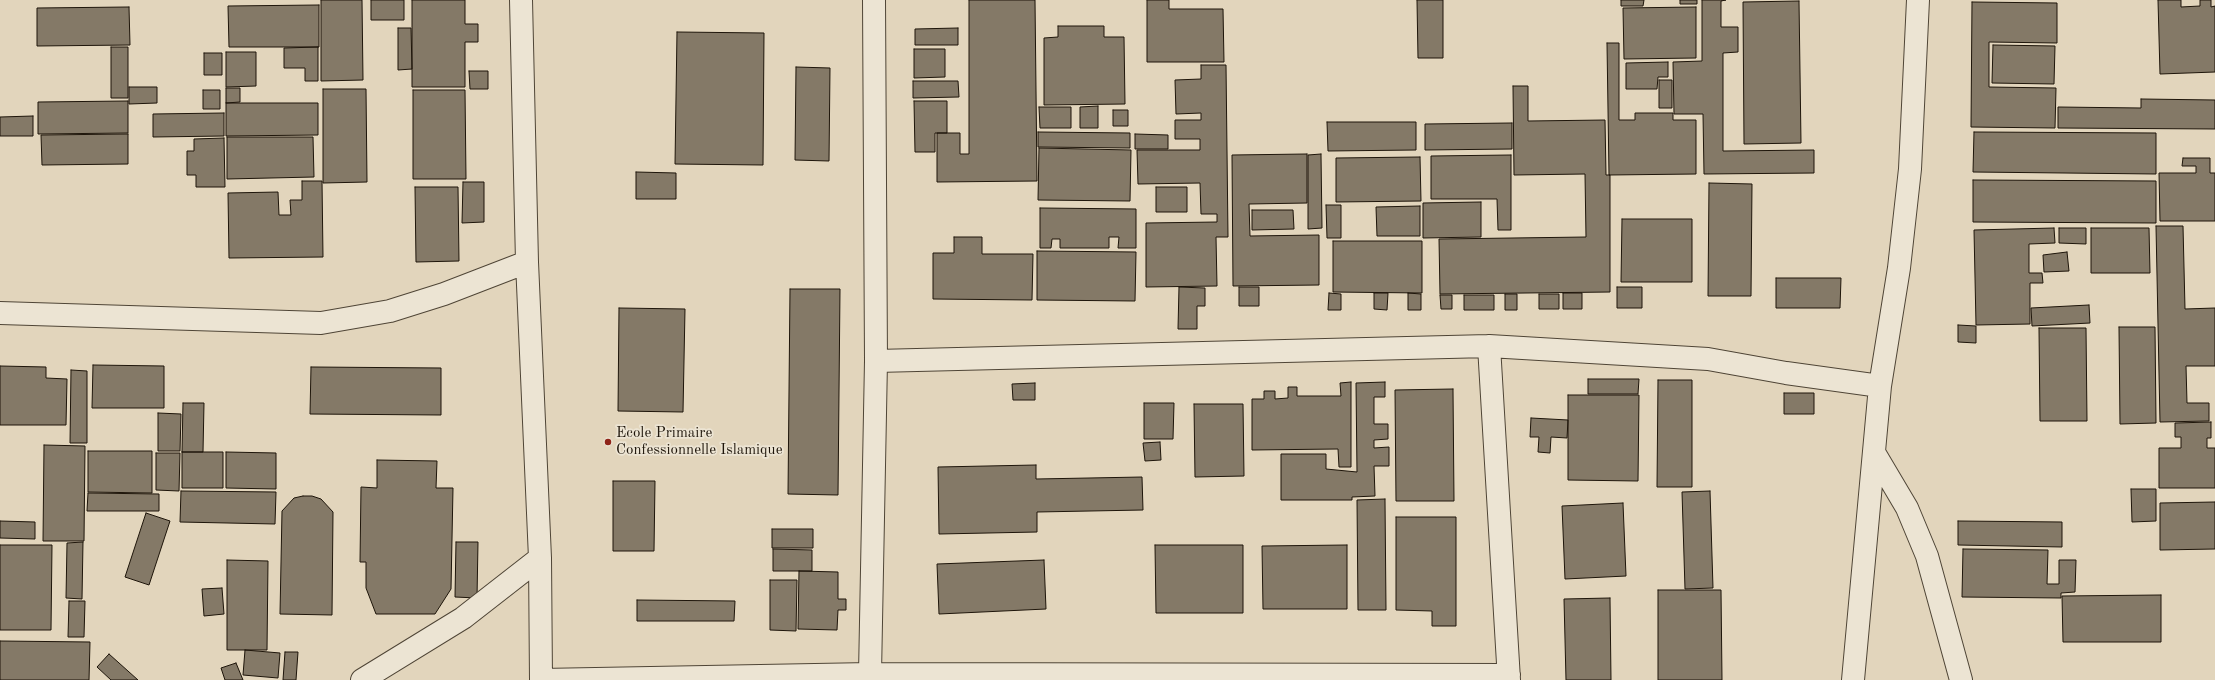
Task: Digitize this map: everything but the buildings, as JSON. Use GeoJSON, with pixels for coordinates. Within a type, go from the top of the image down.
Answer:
{"type":"FeatureCollection","features":[{"type":"Feature","properties":{"kind":"street"},"geometry":{"type":"LineString","coordinates":[[521,0],[527,262],[540,558],[541,680],[871,677],[1509,677],[1489,346]]}},
{"type":"Feature","properties":{"kind":"street"},"geometry":{"type":"LineString","coordinates":[[871,677],[876,361],[874,0]]}},
{"type":"Feature","properties":{"kind":"street"},"geometry":{"type":"LineString","coordinates":[[1853,680],[1875,454],[1880,386],[1899,268],[1910,168],[1918,0]]}},
{"type":"Feature","properties":{"kind":"street"},"geometry":{"type":"LineString","coordinates":[[0,313],[321,323],[397,309],[444,294],[527,262]]}},
{"type":"Feature","properties":{"kind":"street"},"geometry":{"type":"LineString","coordinates":[[876,361],[1489,346],[1708,358],[1786,373],[1880,386]]}},
{"type":"Feature","properties":{"kind":"street"},"geometry":{"type":"LineString","coordinates":[[1875,454],[1907,508],[1927,556],[1961,680]]}},
{"type":"Feature","properties":{"kind":"street"},"geometry":{"type":"LineString","coordinates":[[362,680],[463,618],[540,558]]}},
{"type":"Feature","properties":{"kind":"place","name":"Ecole Primaire Confessionnelle Islamique"},"geometry":{"type":"Point","coordinates":[608,442]}}]}
